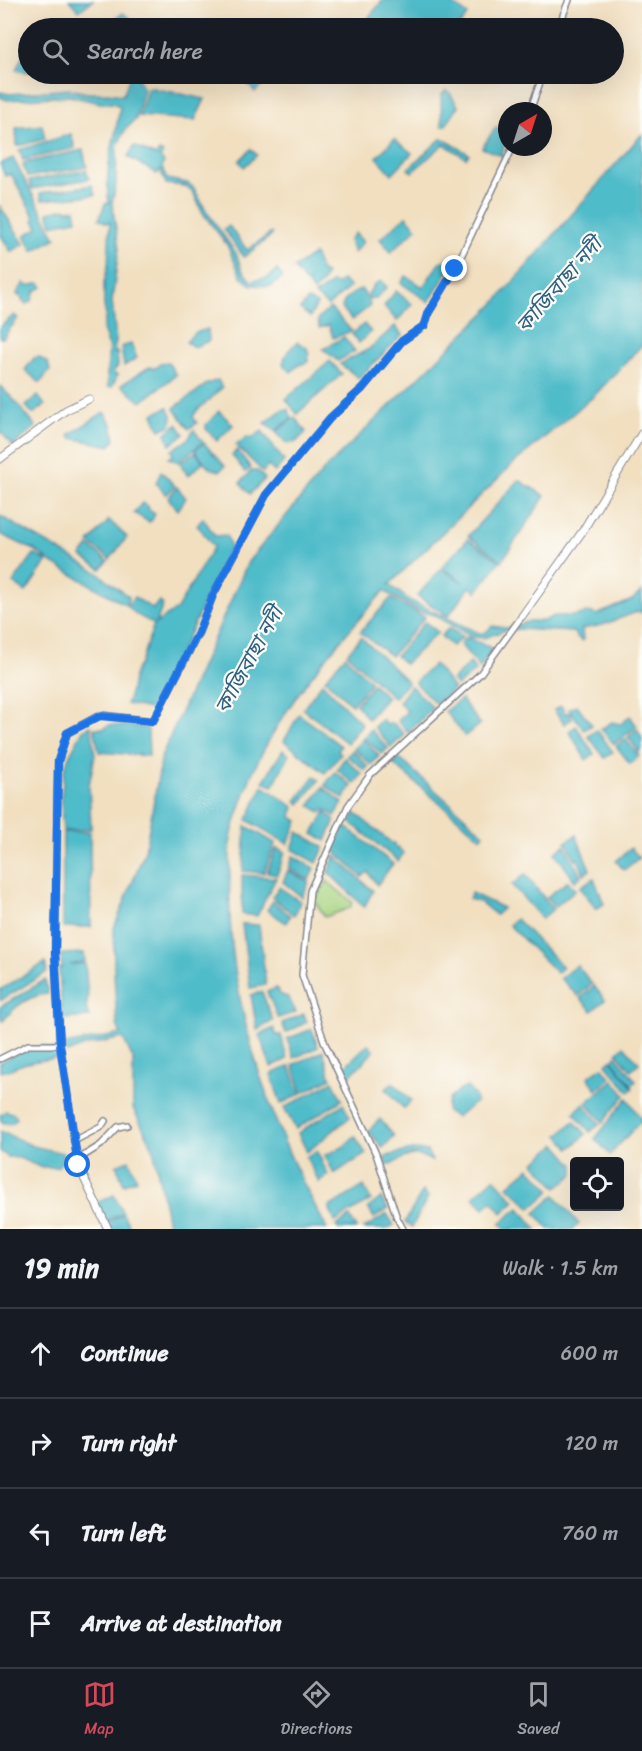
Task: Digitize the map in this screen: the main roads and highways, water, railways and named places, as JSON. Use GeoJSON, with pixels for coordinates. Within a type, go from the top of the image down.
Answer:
{"type":"FeatureCollection","features":[{"type":"Feature","properties":{"kind":"water"},"geometry":{"type":"Polygon","coordinates":[[[69,0],[93,0],[79,11],[69,0]]]}},
{"type":"Feature","properties":{"kind":"water"},"geometry":{"type":"Polygon","coordinates":[[[383,0],[447,0],[468,15],[465,18],[368,18],[383,0]]]}},
{"type":"Feature","properties":{"kind":"water"},"geometry":{"type":"Polygon","coordinates":[[[123,13],[130,18],[117,18],[123,13]]]}},
{"type":"Feature","properties":{"kind":"water"},"geometry":{"type":"Polygon","coordinates":[[[127,84],[141,84],[144,89],[136,119],[125,130],[117,146],[116,184],[112,203],[119,248],[112,301],[116,341],[114,352],[117,352],[118,366],[113,372],[118,375],[112,387],[108,387],[109,348],[103,329],[106,315],[104,282],[108,266],[110,222],[99,219],[105,204],[109,203],[109,166],[120,106],[69,96],[7,100],[0,97],[0,92],[10,94],[69,89],[88,93],[123,95],[127,84]]]}},
{"type":"Feature","properties":{"kind":"water"},"geometry":{"type":"Polygon","coordinates":[[[248,84],[263,84],[255,92],[248,84]]]}},
{"type":"Feature","properties":{"kind":"water"},"geometry":{"type":"Polygon","coordinates":[[[148,87],[205,99],[195,120],[139,116],[148,87]]]}},
{"type":"Feature","properties":{"kind":"water"},"geometry":{"type":"Polygon","coordinates":[[[446,90],[458,106],[446,125],[442,126],[441,96],[446,90]]]}},
{"type":"Feature","properties":{"kind":"water"},"geometry":{"type":"Polygon","coordinates":[[[42,125],[45,139],[17,146],[16,128],[42,125]]]}},
{"type":"Feature","properties":{"kind":"water"},"geometry":{"type":"Polygon","coordinates":[[[496,127],[498,128],[498,154],[482,148],[496,127]]]}},
{"type":"Feature","properties":{"kind":"water"},"geometry":{"type":"Polygon","coordinates":[[[71,134],[75,148],[23,160],[19,150],[71,134]]]}},
{"type":"Feature","properties":{"kind":"water","name":"কাজিবাছা নদী"},"geometry":{"type":"Polygon","coordinates":[[[642,134],[642,345],[594,396],[514,463],[389,585],[411,601],[479,633],[485,633],[492,626],[507,628],[530,621],[544,621],[554,616],[574,616],[590,612],[596,615],[632,600],[642,591],[642,613],[639,611],[603,625],[582,629],[583,640],[581,641],[573,632],[519,629],[503,631],[484,638],[472,637],[434,615],[419,611],[384,591],[311,677],[279,724],[252,774],[230,843],[230,909],[236,978],[261,1079],[290,1154],[327,1229],[169,1229],[153,1148],[133,1108],[133,1059],[123,1038],[84,1046],[67,1053],[65,1045],[121,1034],[117,1025],[114,928],[145,851],[162,755],[248,562],[324,470],[492,306],[642,134]]]}},
{"type":"Feature","properties":{"kind":"water"},"geometry":{"type":"Polygon","coordinates":[[[442,138],[469,154],[466,158],[444,144],[412,172],[408,169],[442,138]]]}},
{"type":"Feature","properties":{"kind":"water"},"geometry":{"type":"Polygon","coordinates":[[[394,139],[412,153],[392,174],[377,157],[394,139]]]}},
{"type":"Feature","properties":{"kind":"water"},"geometry":{"type":"Polygon","coordinates":[[[134,146],[156,156],[159,151],[163,153],[160,158],[164,162],[162,167],[167,179],[187,183],[194,188],[205,209],[236,253],[242,270],[251,281],[267,278],[277,270],[283,277],[272,286],[251,285],[242,278],[227,245],[202,212],[193,192],[185,186],[166,184],[160,170],[157,174],[128,157],[134,146]]]}},
{"type":"Feature","properties":{"kind":"water"},"geometry":{"type":"Polygon","coordinates":[[[251,149],[257,155],[244,167],[239,161],[251,149]]]}},
{"type":"Feature","properties":{"kind":"water"},"geometry":{"type":"Polygon","coordinates":[[[83,150],[87,167],[28,177],[23,166],[24,163],[83,150]]]}},
{"type":"Feature","properties":{"kind":"water"},"geometry":{"type":"Polygon","coordinates":[[[13,158],[56,238],[33,251],[25,235],[38,228],[35,218],[11,174],[5,176],[0,164],[13,158]]]}},
{"type":"Feature","properties":{"kind":"water"},"geometry":{"type":"Polygon","coordinates":[[[86,170],[89,179],[32,189],[29,181],[86,170]]]}},
{"type":"Feature","properties":{"kind":"water"},"geometry":{"type":"Polygon","coordinates":[[[92,185],[95,195],[42,200],[40,193],[92,185]]]}},
{"type":"Feature","properties":{"kind":"water"},"geometry":{"type":"Polygon","coordinates":[[[0,206],[24,244],[11,252],[0,234],[0,206]]]}},
{"type":"Feature","properties":{"kind":"water"},"geometry":{"type":"Polygon","coordinates":[[[66,208],[67,210],[75,209],[77,220],[52,225],[48,212],[66,208]]]}},
{"type":"Feature","properties":{"kind":"water"},"geometry":{"type":"Polygon","coordinates":[[[406,216],[417,228],[391,252],[380,239],[406,216]]]}},
{"type":"Feature","properties":{"kind":"water"},"geometry":{"type":"Polygon","coordinates":[[[229,226],[247,250],[271,233],[272,235],[244,257],[224,229],[229,226]]]}},
{"type":"Feature","properties":{"kind":"water"},"geometry":{"type":"Polygon","coordinates":[[[355,233],[363,242],[354,253],[349,240],[355,233]]]}},
{"type":"Feature","properties":{"kind":"water"},"geometry":{"type":"Polygon","coordinates":[[[314,254],[320,272],[326,274],[322,283],[313,292],[308,285],[309,281],[306,283],[294,268],[314,254]]]}},
{"type":"Feature","properties":{"kind":"water"},"geometry":{"type":"Polygon","coordinates":[[[447,260],[452,265],[429,302],[401,283],[406,276],[423,287],[440,262],[447,260]]]}},
{"type":"Feature","properties":{"kind":"water"},"geometry":{"type":"Polygon","coordinates":[[[342,280],[350,287],[328,306],[315,295],[333,282],[336,285],[342,280]]]}},
{"type":"Feature","properties":{"kind":"water"},"geometry":{"type":"Polygon","coordinates":[[[381,281],[387,287],[376,299],[370,299],[368,294],[374,285],[381,281]]]}},
{"type":"Feature","properties":{"kind":"water"},"geometry":{"type":"Polygon","coordinates":[[[24,283],[27,286],[40,283],[43,287],[35,291],[32,301],[26,304],[22,301],[21,295],[18,296],[17,293],[24,283]]]}},
{"type":"Feature","properties":{"kind":"water"},"geometry":{"type":"Polygon","coordinates":[[[361,289],[369,300],[370,306],[352,320],[342,308],[343,304],[349,296],[361,289]]]}},
{"type":"Feature","properties":{"kind":"water"},"geometry":{"type":"Polygon","coordinates":[[[396,291],[412,304],[397,321],[384,306],[396,291]]]}},
{"type":"Feature","properties":{"kind":"water"},"geometry":{"type":"Polygon","coordinates":[[[308,300],[317,304],[310,317],[300,309],[308,300]]]}},
{"type":"Feature","properties":{"kind":"water"},"geometry":{"type":"Polygon","coordinates":[[[330,308],[352,331],[333,338],[329,325],[319,328],[318,319],[330,308]]]}},
{"type":"Feature","properties":{"kind":"water"},"geometry":{"type":"Polygon","coordinates":[[[14,315],[18,318],[3,338],[0,338],[0,327],[14,315]]]}},
{"type":"Feature","properties":{"kind":"water"},"geometry":{"type":"Polygon","coordinates":[[[364,324],[371,332],[359,343],[352,334],[364,324]]]}},
{"type":"Feature","properties":{"kind":"water"},"geometry":{"type":"Polygon","coordinates":[[[395,326],[402,335],[359,378],[340,364],[369,349],[395,326]]]}},
{"type":"Feature","properties":{"kind":"water"},"geometry":{"type":"Polygon","coordinates":[[[208,329],[209,341],[194,347],[186,342],[194,333],[208,329]]]}},
{"type":"Feature","properties":{"kind":"water"},"geometry":{"type":"Polygon","coordinates":[[[344,337],[355,351],[338,361],[323,349],[344,337]]]}},
{"type":"Feature","properties":{"kind":"water"},"geometry":{"type":"Polygon","coordinates":[[[298,342],[307,348],[308,362],[299,365],[291,372],[283,364],[288,352],[298,342]]]}},
{"type":"Feature","properties":{"kind":"water"},"geometry":{"type":"Polygon","coordinates":[[[131,344],[137,358],[124,366],[121,347],[131,344]]]}},
{"type":"Feature","properties":{"kind":"water"},"geometry":{"type":"Polygon","coordinates":[[[39,357],[48,363],[50,370],[40,383],[25,370],[34,358],[39,357]]]}},
{"type":"Feature","properties":{"kind":"water"},"geometry":{"type":"Polygon","coordinates":[[[330,361],[342,374],[297,414],[286,399],[330,361]]]}},
{"type":"Feature","properties":{"kind":"water"},"geometry":{"type":"Polygon","coordinates":[[[168,362],[176,375],[141,402],[121,385],[149,367],[156,368],[160,363],[168,362]]]}},
{"type":"Feature","properties":{"kind":"water"},"geometry":{"type":"Polygon","coordinates":[[[218,380],[222,388],[196,411],[193,417],[197,423],[189,429],[174,408],[207,384],[218,380]]]}},
{"type":"Feature","properties":{"kind":"water"},"geometry":{"type":"Polygon","coordinates":[[[0,386],[36,427],[13,446],[0,431],[0,386]]]}},
{"type":"Feature","properties":{"kind":"water"},"geometry":{"type":"Polygon","coordinates":[[[38,396],[45,405],[33,414],[26,406],[38,396]]]}},
{"type":"Feature","properties":{"kind":"water"},"geometry":{"type":"Polygon","coordinates":[[[168,407],[172,415],[171,425],[160,430],[153,414],[168,407]]]}},
{"type":"Feature","properties":{"kind":"water"},"geometry":{"type":"Polygon","coordinates":[[[288,409],[292,418],[275,431],[265,423],[282,410],[288,409]]]}},
{"type":"Feature","properties":{"kind":"water"},"geometry":{"type":"Polygon","coordinates":[[[219,411],[233,425],[217,441],[206,429],[206,425],[219,411]]]}},
{"type":"Feature","properties":{"kind":"water"},"geometry":{"type":"Polygon","coordinates":[[[104,412],[112,424],[115,439],[110,446],[71,438],[69,435],[104,412]]]}},
{"type":"Feature","properties":{"kind":"water"},"geometry":{"type":"Polygon","coordinates":[[[295,417],[306,432],[296,442],[287,444],[276,432],[295,417]]]}},
{"type":"Feature","properties":{"kind":"water"},"geometry":{"type":"Polygon","coordinates":[[[177,424],[184,434],[170,445],[166,433],[177,424]]]}},
{"type":"Feature","properties":{"kind":"water"},"geometry":{"type":"Polygon","coordinates":[[[194,430],[203,442],[178,462],[169,458],[173,455],[172,450],[187,440],[194,430]]]}},
{"type":"Feature","properties":{"kind":"water"},"geometry":{"type":"Polygon","coordinates":[[[262,431],[284,461],[275,472],[268,466],[263,472],[236,445],[247,437],[252,438],[262,431]]]}},
{"type":"Feature","properties":{"kind":"water"},"geometry":{"type":"Polygon","coordinates":[[[204,443],[225,466],[220,471],[209,468],[195,450],[204,443]]]}},
{"type":"Feature","properties":{"kind":"water"},"geometry":{"type":"Polygon","coordinates":[[[237,450],[251,468],[245,472],[232,455],[237,450]]]}},
{"type":"Feature","properties":{"kind":"water"},"geometry":{"type":"Polygon","coordinates":[[[195,452],[203,462],[188,476],[180,463],[195,452]]]}},
{"type":"Feature","properties":{"kind":"water"},"geometry":{"type":"Polygon","coordinates":[[[161,471],[175,486],[166,495],[156,483],[161,471]]]}},
{"type":"Feature","properties":{"kind":"water"},"geometry":{"type":"Polygon","coordinates":[[[251,471],[258,471],[265,479],[250,494],[240,483],[251,471]]]}},
{"type":"Feature","properties":{"kind":"water"},"geometry":{"type":"Polygon","coordinates":[[[519,480],[545,496],[502,561],[468,536],[519,480]]]}},
{"type":"Feature","properties":{"kind":"water"},"geometry":{"type":"Polygon","coordinates":[[[177,487],[186,498],[178,510],[168,498],[177,487]]]}},
{"type":"Feature","properties":{"kind":"water"},"geometry":{"type":"Polygon","coordinates":[[[142,503],[155,514],[149,522],[134,513],[142,503]]]}},
{"type":"Feature","properties":{"kind":"water"},"geometry":{"type":"Polygon","coordinates":[[[0,516],[97,572],[129,597],[126,605],[52,563],[36,551],[0,534],[0,516]]]}},
{"type":"Feature","properties":{"kind":"water"},"geometry":{"type":"Polygon","coordinates":[[[203,518],[215,536],[226,535],[231,547],[157,701],[150,709],[126,704],[135,672],[154,624],[137,615],[127,606],[134,597],[153,609],[159,601],[163,605],[156,623],[177,609],[214,546],[197,526],[203,518]]]}},
{"type":"Feature","properties":{"kind":"water"},"geometry":{"type":"Polygon","coordinates":[[[109,520],[127,537],[110,559],[89,543],[109,520]]]}},
{"type":"Feature","properties":{"kind":"water"},"geometry":{"type":"Polygon","coordinates":[[[468,539],[500,561],[477,592],[470,587],[448,616],[417,596],[441,569],[463,582],[442,567],[468,539]]]}},
{"type":"Feature","properties":{"kind":"water"},"geometry":{"type":"Polygon","coordinates":[[[89,546],[108,561],[101,569],[81,556],[89,546]]]}},
{"type":"Feature","properties":{"kind":"water"},"geometry":{"type":"Polygon","coordinates":[[[34,554],[47,561],[26,592],[13,583],[34,554]]]}},
{"type":"Feature","properties":{"kind":"water"},"geometry":{"type":"Polygon","coordinates":[[[391,598],[425,617],[391,656],[360,632],[391,598]]]}},
{"type":"Feature","properties":{"kind":"water"},"geometry":{"type":"Polygon","coordinates":[[[425,622],[438,632],[405,664],[396,656],[425,622]]]}},
{"type":"Feature","properties":{"kind":"water"},"geometry":{"type":"Polygon","coordinates":[[[449,628],[463,637],[452,646],[441,636],[449,628]]]}},
{"type":"Feature","properties":{"kind":"water"},"geometry":{"type":"Polygon","coordinates":[[[361,637],[408,682],[394,698],[347,654],[361,637]]]}},
{"type":"Feature","properties":{"kind":"water"},"geometry":{"type":"Polygon","coordinates":[[[467,637],[493,649],[480,668],[460,644],[467,637]]]}},
{"type":"Feature","properties":{"kind":"water"},"geometry":{"type":"Polygon","coordinates":[[[345,656],[371,682],[352,705],[325,679],[345,656]]]}},
{"type":"Feature","properties":{"kind":"water"},"geometry":{"type":"Polygon","coordinates":[[[470,663],[476,670],[457,686],[452,680],[470,663]]]}},
{"type":"Feature","properties":{"kind":"water"},"geometry":{"type":"Polygon","coordinates":[[[434,664],[454,689],[436,704],[415,682],[434,664]]]}},
{"type":"Feature","properties":{"kind":"water"},"geometry":{"type":"Polygon","coordinates":[[[322,683],[362,724],[347,743],[303,709],[322,683]]]}},
{"type":"Feature","properties":{"kind":"water"},"geometry":{"type":"Polygon","coordinates":[[[373,684],[387,697],[368,719],[356,704],[373,684]]]}},
{"type":"Feature","properties":{"kind":"water"},"geometry":{"type":"Polygon","coordinates":[[[411,686],[433,708],[408,733],[398,721],[407,711],[399,702],[411,686]]]}},
{"type":"Feature","properties":{"kind":"water"},"geometry":{"type":"Polygon","coordinates":[[[461,699],[480,724],[465,736],[445,711],[461,699]]]}},
{"type":"Feature","properties":{"kind":"water"},"geometry":{"type":"Polygon","coordinates":[[[577,705],[592,725],[584,730],[569,709],[577,705]]]}},
{"type":"Feature","properties":{"kind":"water"},"geometry":{"type":"Polygon","coordinates":[[[561,706],[566,714],[569,712],[572,719],[564,724],[554,710],[561,706]]]}},
{"type":"Feature","properties":{"kind":"water"},"geometry":{"type":"Polygon","coordinates":[[[299,714],[341,746],[338,750],[341,754],[325,773],[284,741],[299,714]]]}},
{"type":"Feature","properties":{"kind":"water"},"geometry":{"type":"Polygon","coordinates":[[[630,716],[637,726],[614,744],[601,729],[612,722],[621,724],[630,716]]]}},
{"type":"Feature","properties":{"kind":"water"},"geometry":{"type":"Polygon","coordinates":[[[382,719],[386,725],[393,723],[405,735],[391,747],[374,727],[382,719]]]}},
{"type":"Feature","properties":{"kind":"water"},"geometry":{"type":"Polygon","coordinates":[[[109,725],[148,729],[149,756],[99,752],[94,728],[104,728],[109,725]]]}},
{"type":"Feature","properties":{"kind":"water"},"geometry":{"type":"Polygon","coordinates":[[[91,726],[95,755],[89,785],[91,829],[63,831],[61,801],[64,772],[69,756],[83,730],[91,726]]]}},
{"type":"Feature","properties":{"kind":"water"},"geometry":{"type":"Polygon","coordinates":[[[576,726],[594,754],[586,760],[569,731],[576,726]]]}},
{"type":"Feature","properties":{"kind":"water"},"geometry":{"type":"Polygon","coordinates":[[[637,729],[642,738],[642,749],[639,752],[628,737],[637,729]]]}},
{"type":"Feature","properties":{"kind":"water"},"geometry":{"type":"Polygon","coordinates":[[[371,730],[388,748],[382,754],[363,737],[371,730]]]}},
{"type":"Feature","properties":{"kind":"water"},"geometry":{"type":"Polygon","coordinates":[[[597,730],[613,752],[605,758],[588,736],[597,730]]]}},
{"type":"Feature","properties":{"kind":"water"},"geometry":{"type":"Polygon","coordinates":[[[363,739],[379,756],[371,765],[354,748],[363,739]]]}},
{"type":"Feature","properties":{"kind":"water"},"geometry":{"type":"Polygon","coordinates":[[[625,739],[639,756],[630,764],[616,746],[625,739]]]}},
{"type":"Feature","properties":{"kind":"water"},"geometry":{"type":"Polygon","coordinates":[[[283,750],[289,755],[273,786],[263,782],[283,750]]]}},
{"type":"Feature","properties":{"kind":"water"},"geometry":{"type":"Polygon","coordinates":[[[353,750],[368,767],[365,770],[347,756],[353,750]]]}},
{"type":"Feature","properties":{"kind":"water"},"geometry":{"type":"Polygon","coordinates":[[[397,756],[484,834],[481,838],[391,762],[397,756]]]}},
{"type":"Feature","properties":{"kind":"water"},"geometry":{"type":"Polygon","coordinates":[[[345,758],[362,774],[355,784],[337,769],[345,758]]]}},
{"type":"Feature","properties":{"kind":"water"},"geometry":{"type":"Polygon","coordinates":[[[335,772],[352,786],[344,799],[325,785],[335,772]]]}},
{"type":"Feature","properties":{"kind":"water"},"geometry":{"type":"Polygon","coordinates":[[[314,776],[319,780],[300,804],[296,801],[314,776]]]}},
{"type":"Feature","properties":{"kind":"water"},"geometry":{"type":"Polygon","coordinates":[[[263,786],[294,807],[291,816],[298,821],[288,844],[247,820],[263,786]]]}},
{"type":"Feature","properties":{"kind":"water"},"geometry":{"type":"Polygon","coordinates":[[[323,787],[343,803],[335,816],[324,809],[321,813],[310,805],[323,787]]]}},
{"type":"Feature","properties":{"kind":"water"},"geometry":{"type":"Polygon","coordinates":[[[325,812],[335,820],[326,841],[313,834],[325,812]]]}},
{"type":"Feature","properties":{"kind":"water"},"geometry":{"type":"Polygon","coordinates":[[[355,813],[404,853],[398,861],[350,822],[355,813]]]}},
{"type":"Feature","properties":{"kind":"water"},"geometry":{"type":"Polygon","coordinates":[[[344,825],[393,864],[377,885],[368,872],[362,877],[333,849],[344,825]]]}},
{"type":"Feature","properties":{"kind":"water"},"geometry":{"type":"Polygon","coordinates":[[[246,826],[275,843],[264,873],[243,871],[246,826]]]}},
{"type":"Feature","properties":{"kind":"water"},"geometry":{"type":"Polygon","coordinates":[[[63,832],[90,832],[91,927],[63,927],[63,832]]]}},
{"type":"Feature","properties":{"kind":"water"},"geometry":{"type":"Polygon","coordinates":[[[298,832],[324,847],[317,863],[292,849],[298,832]]]}},
{"type":"Feature","properties":{"kind":"water"},"geometry":{"type":"Polygon","coordinates":[[[576,835],[590,870],[584,874],[578,859],[576,860],[566,842],[576,835]]]}},
{"type":"Feature","properties":{"kind":"water"},"geometry":{"type":"Polygon","coordinates":[[[565,845],[581,876],[575,881],[555,853],[565,845]]]}},
{"type":"Feature","properties":{"kind":"water"},"geometry":{"type":"Polygon","coordinates":[[[276,848],[285,852],[277,875],[267,873],[276,848]]]}},
{"type":"Feature","properties":{"kind":"water"},"geometry":{"type":"Polygon","coordinates":[[[631,848],[639,858],[624,870],[616,861],[631,848]]]}},
{"type":"Feature","properties":{"kind":"water"},"geometry":{"type":"Polygon","coordinates":[[[293,856],[314,868],[309,880],[289,868],[293,856]]]}},
{"type":"Feature","properties":{"kind":"water"},"geometry":{"type":"Polygon","coordinates":[[[335,856],[373,891],[364,907],[328,872],[335,856]]]}},
{"type":"Feature","properties":{"kind":"water"},"geometry":{"type":"Polygon","coordinates":[[[288,870],[309,882],[302,897],[283,882],[288,870]]]}},
{"type":"Feature","properties":{"kind":"water"},"geometry":{"type":"Polygon","coordinates":[[[525,874],[553,909],[542,919],[512,885],[525,874]]]}},
{"type":"Feature","properties":{"kind":"water"},"geometry":{"type":"Polygon","coordinates":[[[242,875],[276,878],[257,916],[242,914],[242,875]]]}},
{"type":"Feature","properties":{"kind":"water"},"geometry":{"type":"Polygon","coordinates":[[[594,878],[604,904],[596,909],[580,887],[594,878]]]}},
{"type":"Feature","properties":{"kind":"water"},"geometry":{"type":"Polygon","coordinates":[[[568,881],[575,890],[555,907],[547,897],[568,881]]]}},
{"type":"Feature","properties":{"kind":"water"},"geometry":{"type":"Polygon","coordinates":[[[279,887],[301,902],[294,915],[272,897],[279,887]]]}},
{"type":"Feature","properties":{"kind":"water"},"geometry":{"type":"Polygon","coordinates":[[[471,893],[503,908],[496,915],[480,902],[469,899],[471,893]]]}},
{"type":"Feature","properties":{"kind":"water"},"geometry":{"type":"Polygon","coordinates":[[[273,901],[290,916],[286,923],[267,910],[273,901]]]}},
{"type":"Feature","properties":{"kind":"water"},"geometry":{"type":"Polygon","coordinates":[[[516,919],[563,967],[557,973],[509,925],[516,919]]]}},
{"type":"Feature","properties":{"kind":"water"},"geometry":{"type":"Polygon","coordinates":[[[242,924],[259,925],[266,985],[250,988],[242,924]]]}},
{"type":"Feature","properties":{"kind":"water"},"geometry":{"type":"Polygon","coordinates":[[[84,953],[85,961],[70,965],[85,963],[88,997],[86,1008],[90,1017],[62,1019],[59,969],[62,968],[61,954],[84,953]]]}},
{"type":"Feature","properties":{"kind":"water"},"geometry":{"type":"Polygon","coordinates":[[[45,963],[47,972],[0,1001],[0,990],[45,963]]]}},
{"type":"Feature","properties":{"kind":"water"},"geometry":{"type":"Polygon","coordinates":[[[577,965],[592,984],[578,996],[560,978],[577,965]]]}},
{"type":"Feature","properties":{"kind":"water"},"geometry":{"type":"Polygon","coordinates":[[[45,980],[48,994],[23,1002],[3,1021],[0,1017],[0,1007],[45,980]]]}},
{"type":"Feature","properties":{"kind":"water"},"geometry":{"type":"Polygon","coordinates":[[[594,986],[605,1000],[592,1011],[580,998],[594,986]]]}},
{"type":"Feature","properties":{"kind":"water"},"geometry":{"type":"Polygon","coordinates":[[[276,988],[281,995],[288,997],[296,1012],[278,1018],[267,992],[276,988]]]}},
{"type":"Feature","properties":{"kind":"water"},"geometry":{"type":"Polygon","coordinates":[[[262,992],[273,1021],[257,1030],[251,995],[262,992]]]}},
{"type":"Feature","properties":{"kind":"water"},"geometry":{"type":"Polygon","coordinates":[[[304,1014],[307,1022],[286,1033],[282,1023],[304,1014]]]}},
{"type":"Feature","properties":{"kind":"water"},"geometry":{"type":"Polygon","coordinates":[[[274,1028],[276,1035],[281,1035],[287,1059],[271,1067],[259,1035],[274,1028]]]}},
{"type":"Feature","properties":{"kind":"water"},"geometry":{"type":"Polygon","coordinates":[[[312,1029],[318,1047],[294,1058],[287,1039],[312,1029]]]}},
{"type":"Feature","properties":{"kind":"water"},"geometry":{"type":"Polygon","coordinates":[[[368,1044],[374,1051],[349,1077],[342,1069],[368,1044]]]}},
{"type":"Feature","properties":{"kind":"water"},"geometry":{"type":"Polygon","coordinates":[[[43,1046],[56,1050],[60,1056],[0,1072],[0,1062],[28,1048],[43,1046]]]}},
{"type":"Feature","properties":{"kind":"water"},"geometry":{"type":"Polygon","coordinates":[[[624,1046],[639,1063],[631,1070],[617,1053],[624,1046]]]}},
{"type":"Feature","properties":{"kind":"water"},"geometry":{"type":"Polygon","coordinates":[[[323,1051],[331,1078],[302,1093],[293,1065],[323,1051]]]}},
{"type":"Feature","properties":{"kind":"water"},"geometry":{"type":"Polygon","coordinates":[[[616,1056],[636,1081],[632,1085],[612,1060],[616,1056]]]}},
{"type":"Feature","properties":{"kind":"water"},"geometry":{"type":"Polygon","coordinates":[[[611,1060],[633,1088],[629,1092],[606,1064],[611,1060]]]}},
{"type":"Feature","properties":{"kind":"water"},"geometry":{"type":"Polygon","coordinates":[[[290,1066],[300,1094],[281,1104],[271,1074],[290,1066]]]}},
{"type":"Feature","properties":{"kind":"water"},"geometry":{"type":"Polygon","coordinates":[[[602,1067],[611,1078],[597,1090],[588,1077],[602,1067]]]}},
{"type":"Feature","properties":{"kind":"water"},"geometry":{"type":"Polygon","coordinates":[[[613,1080],[625,1095],[603,1122],[586,1103],[613,1080]]]}},
{"type":"Feature","properties":{"kind":"water"},"geometry":{"type":"Polygon","coordinates":[[[333,1081],[342,1100],[296,1129],[284,1108],[333,1081]]]}},
{"type":"Feature","properties":{"kind":"water"},"geometry":{"type":"Polygon","coordinates":[[[393,1083],[411,1100],[404,1109],[386,1089],[393,1083]]]}},
{"type":"Feature","properties":{"kind":"water"},"geometry":{"type":"Polygon","coordinates":[[[467,1087],[475,1096],[476,1102],[456,1117],[447,1112],[449,1099],[467,1087]]]}},
{"type":"Feature","properties":{"kind":"water"},"geometry":{"type":"Polygon","coordinates":[[[627,1098],[642,1120],[610,1155],[595,1139],[627,1098]]]}},
{"type":"Feature","properties":{"kind":"water"},"geometry":{"type":"Polygon","coordinates":[[[343,1104],[350,1117],[307,1152],[298,1133],[343,1104]]]}},
{"type":"Feature","properties":{"kind":"water"},"geometry":{"type":"Polygon","coordinates":[[[583,1104],[600,1124],[590,1132],[574,1113],[583,1104]]]}},
{"type":"Feature","properties":{"kind":"water"},"geometry":{"type":"Polygon","coordinates":[[[6,1111],[15,1114],[16,1119],[8,1124],[1,1122],[0,1115],[6,1111]]]}},
{"type":"Feature","properties":{"kind":"water"},"geometry":{"type":"Polygon","coordinates":[[[380,1119],[394,1136],[383,1148],[368,1131],[380,1119]]]}},
{"type":"Feature","properties":{"kind":"water"},"geometry":{"type":"Polygon","coordinates":[[[574,1121],[586,1134],[570,1149],[559,1135],[574,1121]]]}},
{"type":"Feature","properties":{"kind":"water"},"geometry":{"type":"Polygon","coordinates":[[[0,1131],[33,1146],[63,1153],[62,1162],[57,1167],[40,1167],[19,1158],[8,1157],[0,1151],[0,1131]]]}},
{"type":"Feature","properties":{"kind":"water"},"geometry":{"type":"Polygon","coordinates":[[[355,1136],[366,1154],[334,1174],[325,1155],[343,1147],[355,1136]]]}},
{"type":"Feature","properties":{"kind":"water"},"geometry":{"type":"Polygon","coordinates":[[[556,1144],[570,1160],[570,1177],[557,1188],[534,1163],[556,1144]]]}},
{"type":"Feature","properties":{"kind":"water"},"geometry":{"type":"Polygon","coordinates":[[[412,1150],[427,1151],[432,1161],[414,1155],[387,1165],[383,1161],[387,1156],[412,1150]]]}},
{"type":"Feature","properties":{"kind":"water"},"geometry":{"type":"Polygon","coordinates":[[[317,1151],[328,1175],[319,1182],[306,1157],[317,1151]]]}},
{"type":"Feature","properties":{"kind":"water"},"geometry":{"type":"Polygon","coordinates":[[[129,1160],[137,1179],[124,1184],[116,1165],[129,1160]]]}},
{"type":"Feature","properties":{"kind":"water"},"geometry":{"type":"Polygon","coordinates":[[[529,1168],[551,1190],[531,1208],[508,1186],[529,1168]]]}},
{"type":"Feature","properties":{"kind":"water"},"geometry":{"type":"Polygon","coordinates":[[[494,1178],[515,1201],[502,1213],[492,1201],[484,1208],[473,1197],[494,1178]]]}},
{"type":"Feature","properties":{"kind":"water"},"geometry":{"type":"Polygon","coordinates":[[[364,1186],[371,1200],[335,1222],[329,1207],[364,1186]]]}},
{"type":"Feature","properties":{"kind":"water"},"geometry":{"type":"Polygon","coordinates":[[[423,1191],[428,1197],[412,1227],[405,1222],[423,1191]]]}},
{"type":"Feature","properties":{"kind":"water"},"geometry":{"type":"Polygon","coordinates":[[[114,1195],[123,1213],[105,1221],[96,1203],[114,1195]]]}},
{"type":"Feature","properties":{"kind":"water"},"geometry":{"type":"Polygon","coordinates":[[[555,1195],[579,1224],[573,1229],[549,1229],[535,1213],[555,1195]]]}},
{"type":"Feature","properties":{"kind":"water"},"geometry":{"type":"Polygon","coordinates":[[[381,1198],[388,1209],[374,1218],[368,1208],[381,1198]]]}},
{"type":"Feature","properties":{"kind":"water"},"geometry":{"type":"Polygon","coordinates":[[[519,1208],[537,1229],[506,1229],[500,1223],[519,1208]]]}},
{"type":"Feature","properties":{"kind":"water"},"geometry":{"type":"Polygon","coordinates":[[[123,1214],[131,1229],[108,1229],[106,1223],[123,1214]]]}},
{"type":"Feature","properties":{"kind":"water"},"geometry":{"type":"Polygon","coordinates":[[[387,1214],[394,1225],[387,1229],[363,1229],[387,1214]]]}},
{"type":"Feature","properties":{"kind":"water"},"geometry":{"type":"Polygon","coordinates":[[[350,1217],[357,1229],[338,1229],[336,1226],[350,1217]]]}}]}
